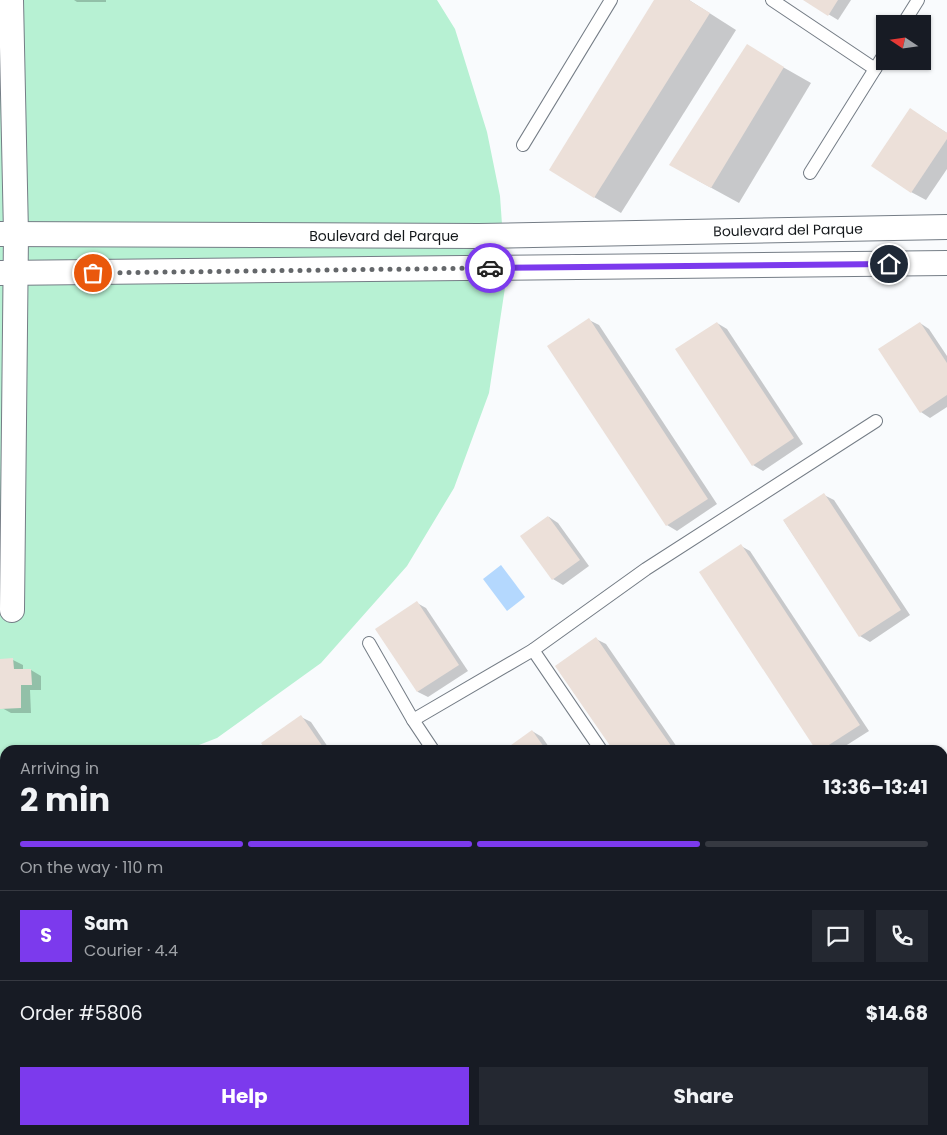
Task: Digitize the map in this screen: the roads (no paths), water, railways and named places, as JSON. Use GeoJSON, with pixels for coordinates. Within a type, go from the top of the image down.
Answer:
{"type":"FeatureCollection","features":[{"type":"Feature","properties":{"kind":"street"},"geometry":{"type":"LineString","coordinates":[[10,0],[8,273],[12,610]]}},
{"type":"Feature","properties":{"kind":"street","name":"Boulevard del Parque"},"geometry":{"type":"LineString","coordinates":[[8,234],[479,236],[947,227]]}},
{"type":"Feature","properties":{"kind":"street"},"geometry":{"type":"LineString","coordinates":[[8,273],[947,263]]}},
{"type":"Feature","properties":{"kind":"lane"},"geometry":{"type":"LineString","coordinates":[[523,145],[610,0]]}},
{"type":"Feature","properties":{"kind":"lane"},"geometry":{"type":"LineString","coordinates":[[772,0],[875,68],[810,173]]}},
{"type":"Feature","properties":{"kind":"lane"},"geometry":{"type":"LineString","coordinates":[[909,15],[918,0]]}},
{"type":"Feature","properties":{"kind":"lane"},"geometry":{"type":"LineString","coordinates":[[413,720],[533,650],[646,569],[876,421]]}},
{"type":"Feature","properties":{"kind":"lane"},"geometry":{"type":"LineString","coordinates":[[370,643],[413,720],[430,745]]}},
{"type":"Feature","properties":{"kind":"lane"},"geometry":{"type":"LineString","coordinates":[[533,650],[598,745]]}},
{"type":"Feature","properties":{"kind":"water"},"geometry":{"type":"Polygon","coordinates":[[[501,565],[525,597],[507,611],[483,579],[501,565]]]}}]}
